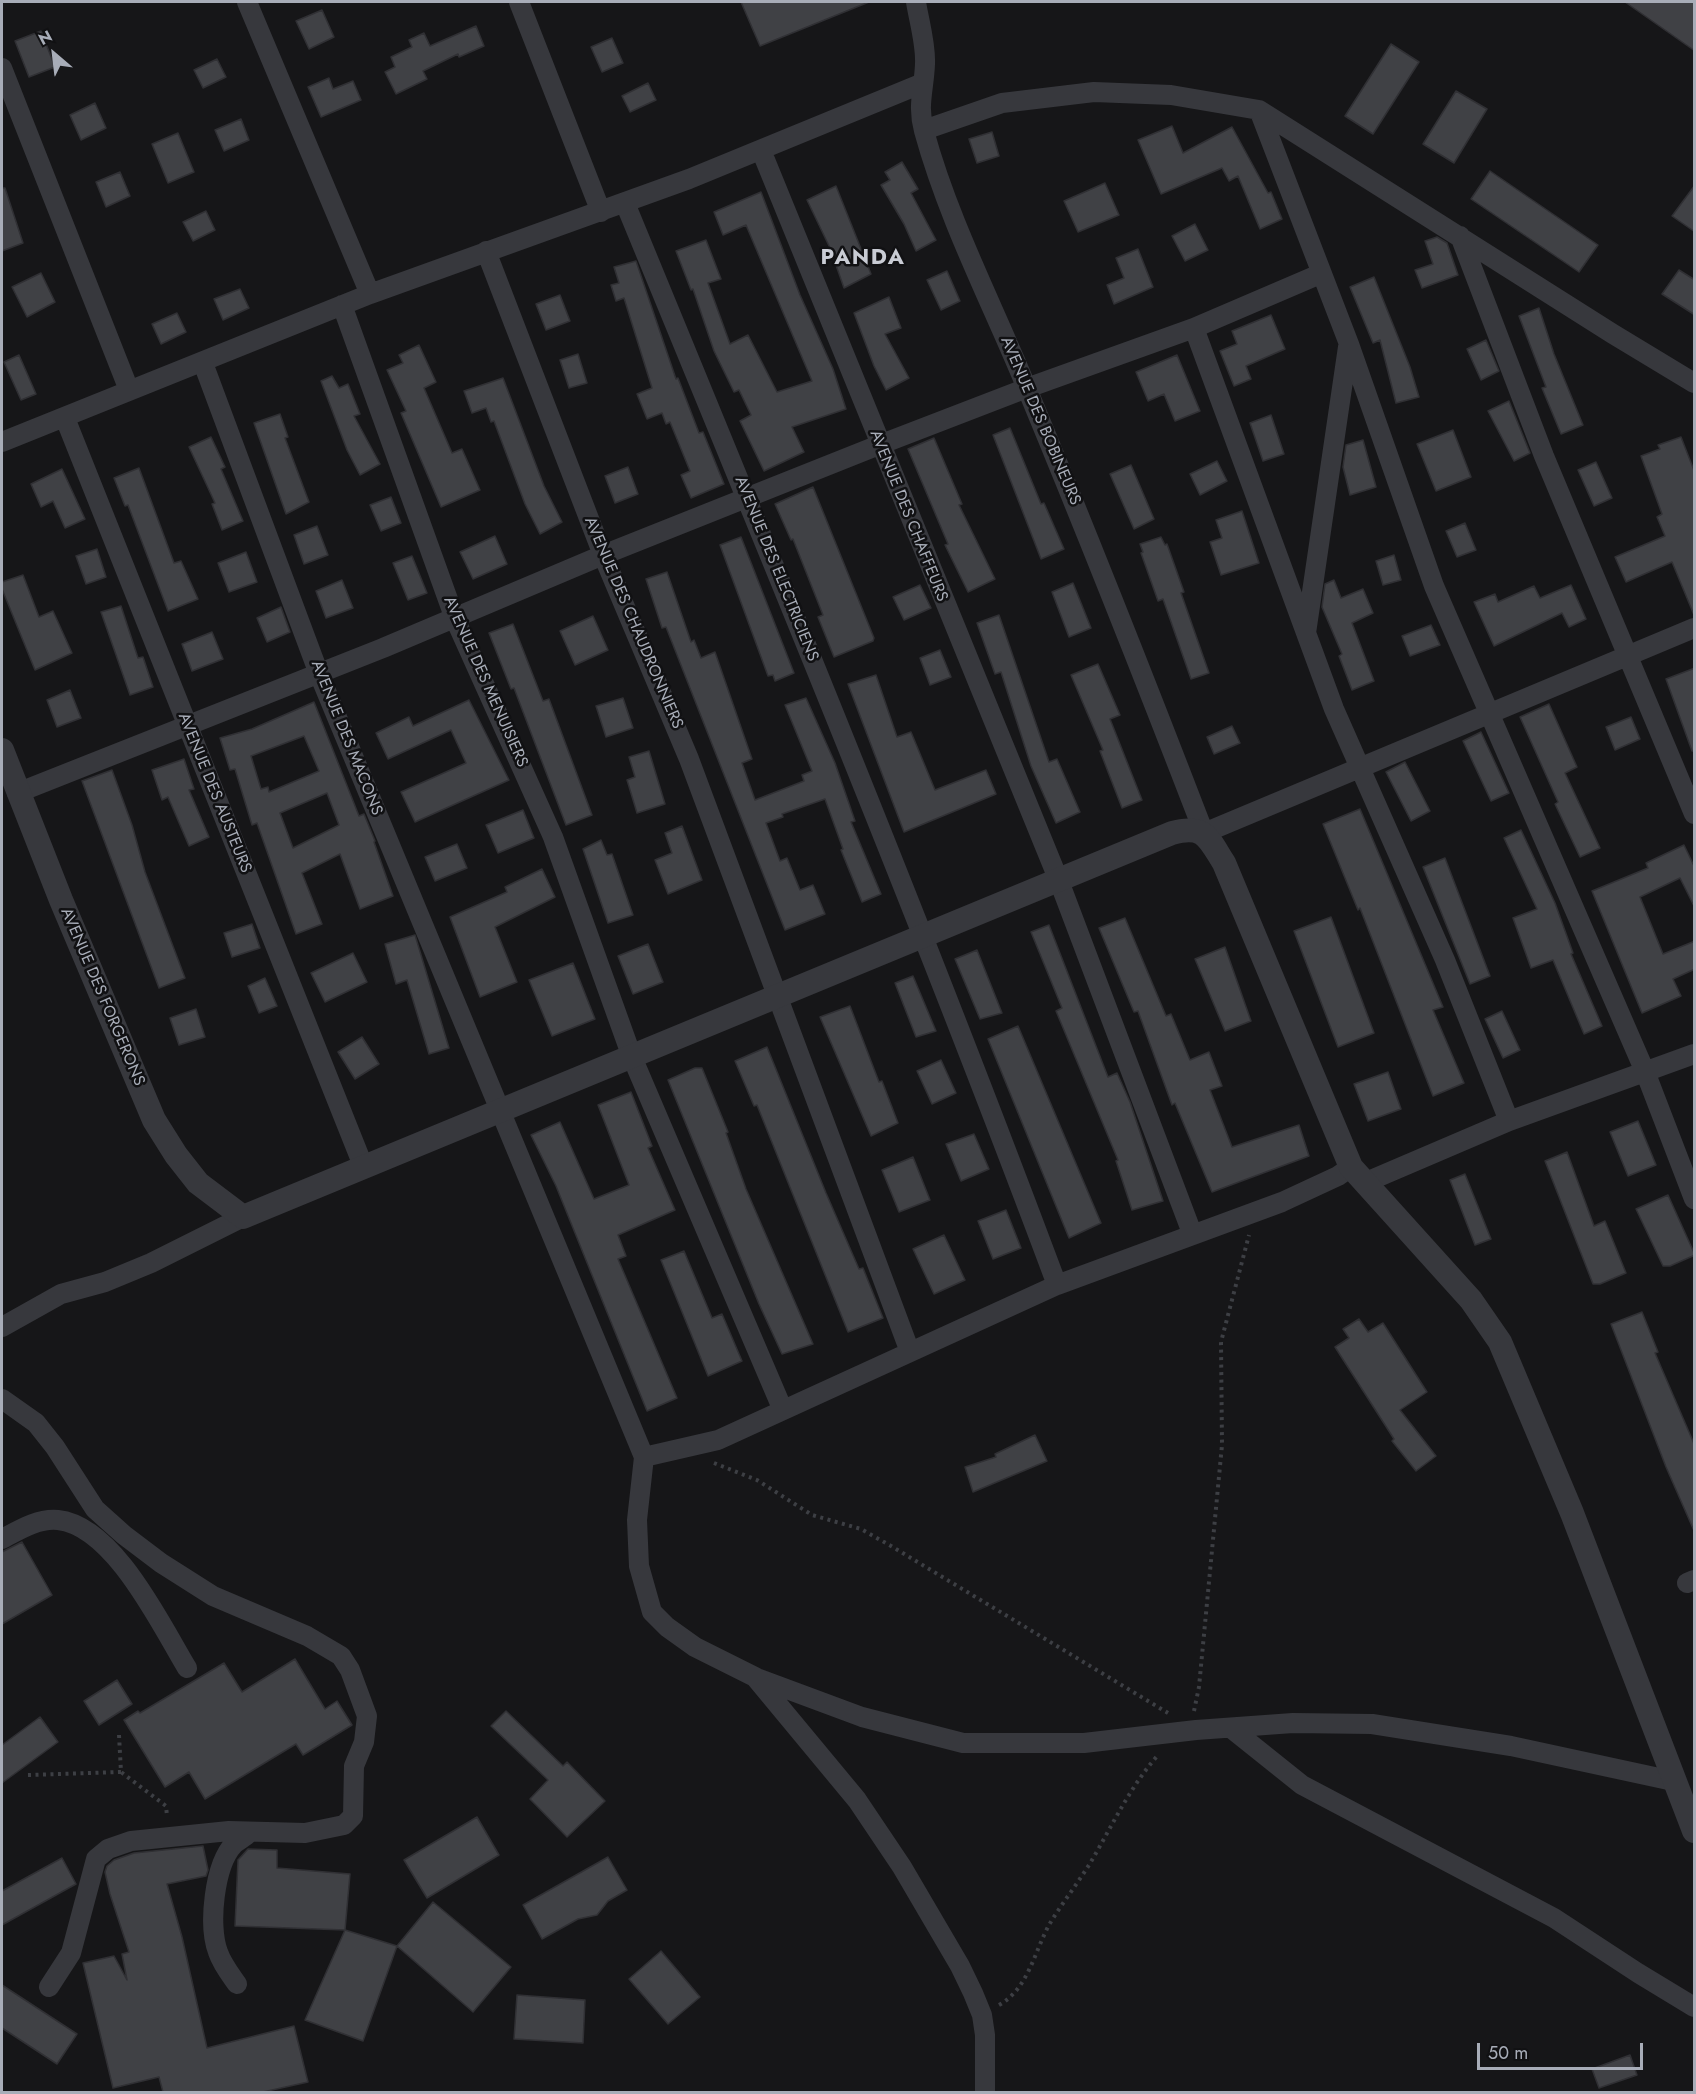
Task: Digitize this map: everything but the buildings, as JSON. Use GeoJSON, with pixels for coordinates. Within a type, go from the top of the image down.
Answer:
{"type":"FeatureCollection","features":[{"type":"Feature","properties":{"kind":"street"},"geometry":{"type":"LineString","coordinates":[[247,2],[370,294]]}},
{"type":"Feature","properties":{"kind":"street"},"geometry":{"type":"LineString","coordinates":[[519,2],[601,212]]}},
{"type":"Feature","properties":{"kind":"street","name":"AVENUE DES BOBINEURS"},"geometry":{"type":"LineString","coordinates":[[916,2],[925,62],[919,103],[924,130],[970,260],[1027,388],[1124,623],[1204,833]]}},
{"type":"Feature","properties":{"kind":"street"},"geometry":{"type":"LineString","coordinates":[[2,68],[129,390]]}},
{"type":"Feature","properties":{"kind":"street"},"geometry":{"type":"LineString","coordinates":[[2,442],[370,294],[625,203],[923,83]]}},
{"type":"Feature","properties":{"kind":"street"},"geometry":{"type":"LineString","coordinates":[[924,130],[1002,103],[1094,92],[1171,95],[1259,110],[1695,383]]}},
{"type":"Feature","properties":{"kind":"street"},"geometry":{"type":"LineString","coordinates":[[1259,110],[1348,344],[1434,586],[1646,1074],[1695,1198]]}},
{"type":"Feature","properties":{"kind":"street","name":"AVENUE DES CHAFFEURS"},"geometry":{"type":"LineString","coordinates":[[761,150],[879,445],[1059,882],[1192,1233]]}},
{"type":"Feature","properties":{"kind":"street","name":"AVENUE DES ELECTRICIENS"},"geometry":{"type":"LineString","coordinates":[[625,203],[841,728],[921,936],[969,1049],[1057,1285]]}},
{"type":"Feature","properties":{"kind":"street"},"geometry":{"type":"LineString","coordinates":[[1460,236],[1544,456],[1695,814]]}},
{"type":"Feature","properties":{"kind":"street","name":"AVENUE DES CHAUDRONNIERS"},"geometry":{"type":"LineString","coordinates":[[486,251],[603,555],[689,759],[779,995],[910,1352]]}},
{"type":"Feature","properties":{"kind":"street"},"geometry":{"type":"LineString","coordinates":[[10,782],[186,725],[319,674],[455,619],[603,555],[1027,388],[1194,328],[1320,274]]}},
{"type":"Feature","properties":{"kind":"street","name":"AVENUE DES MENUISIERS"},"geometry":{"type":"LineString","coordinates":[[342,306],[455,619],[553,837],[632,1057],[782,1408]]}},
{"type":"Feature","properties":{"kind":"street"},"geometry":{"type":"LineString","coordinates":[[1194,328],[1305,635],[1359,769],[1445,960],[1509,1121]]}},
{"type":"Feature","properties":{"kind":"street"},"geometry":{"type":"LineString","coordinates":[[1305,635],[1348,344]]}},
{"type":"Feature","properties":{"kind":"street","name":"AVENUE DES MACONS"},"geometry":{"type":"LineString","coordinates":[[202,363],[319,674],[498,1110],[548,1224],[644,1457]]}},
{"type":"Feature","properties":{"kind":"street","name":"AVENUE DES AUSTEURS"},"geometry":{"type":"LineString","coordinates":[[65,418],[364,1168]]}},
{"type":"Feature","properties":{"kind":"street"},"geometry":{"type":"LineString","coordinates":[[1204,833],[1695,628]]}},
{"type":"Feature","properties":{"kind":"street","name":"AVENUE DES FORGERONS"},"geometry":{"type":"LineString","coordinates":[[2,750],[10,782],[154,1120],[176,1155],[198,1183],[243,1217]]}},
{"type":"Feature","properties":{"kind":"street"},"geometry":{"type":"LineString","coordinates":[[2,1326],[51,1298],[81,1286],[105,1282],[151,1263],[243,1217],[498,1110],[632,1057],[921,936],[1059,882],[1172,833],[1194,829],[1204,833],[1224,863],[1357,1175],[1471,1300],[1500,1342],[1572,1513],[1673,1781],[1695,1831]]}},
{"type":"Feature","properties":{"kind":"street"},"geometry":{"type":"LineString","coordinates":[[1673,1781],[1511,1746],[1372,1724],[1293,1723],[1232,1729],[1186,1728],[1084,1743],[963,1743],[862,1717],[755,1677],[695,1647],[667,1627],[652,1612],[639,1566],[637,1520],[644,1457],[679,1451],[718,1440],[782,1408],[1057,1285],[1192,1233],[1251,1213],[1321,1185],[1357,1175],[1646,1074],[1695,1054]]}},
{"type":"Feature","properties":{"kind":"street"},"geometry":{"type":"LineString","coordinates":[[2,1399],[36,1423],[55,1447],[95,1509],[124,1535],[213,1596],[329,1647],[341,1656],[350,1670],[367,1716],[364,1742],[354,1766],[353,1816],[344,1825],[329,1830],[305,1833],[229,1831],[169,1836],[118,1844],[101,1853],[96,1859],[71,1953],[49,1987]]}},
{"type":"Feature","properties":{"kind":"street"},"geometry":{"type":"LineString","coordinates":[[2,1539],[34,1523],[58,1520],[95,1537],[132,1576],[187,1668]]}},
{"type":"Feature","properties":{"kind":"street"},"geometry":{"type":"LineString","coordinates":[[755,1677],[857,1800],[902,1867],[960,1966],[982,2015],[985,2035],[985,2092]]}},
{"type":"Feature","properties":{"kind":"street"},"geometry":{"type":"LineString","coordinates":[[1232,1729],[1302,1785],[1554,1918],[1695,2007]]}},
{"type":"Feature","properties":{"kind":"street"},"geometry":{"type":"LineString","coordinates":[[237,1984],[217,1952],[214,1934],[215,1898],[222,1866],[233,1845],[249,1833]]}},
{"type":"Feature","properties":{"kind":"path"},"geometry":{"type":"LineString","coordinates":[[982,2015],[1008,2000],[1025,1981],[1051,1923],[1089,1865],[1132,1789],[1157,1756],[1186,1728],[1199,1687],[1215,1538],[1222,1445],[1221,1342],[1242,1270],[1251,1213]]}},
{"type":"Feature","properties":{"kind":"path"},"geometry":{"type":"LineString","coordinates":[[679,1451],[734,1469],[757,1480],[812,1515],[861,1529],[1186,1728]]}},
{"type":"Feature","properties":{"kind":"path"},"geometry":{"type":"LineString","coordinates":[[119,1735],[121,1772]]}},
{"type":"Feature","properties":{"kind":"path"},"geometry":{"type":"LineString","coordinates":[[27,1775],[121,1772],[166,1806],[169,1836]]}},
{"type":"Feature","properties":{"kind":"district","name":"PANDA"},"geometry":{"type":"Point","coordinates":[863,259]}}]}
